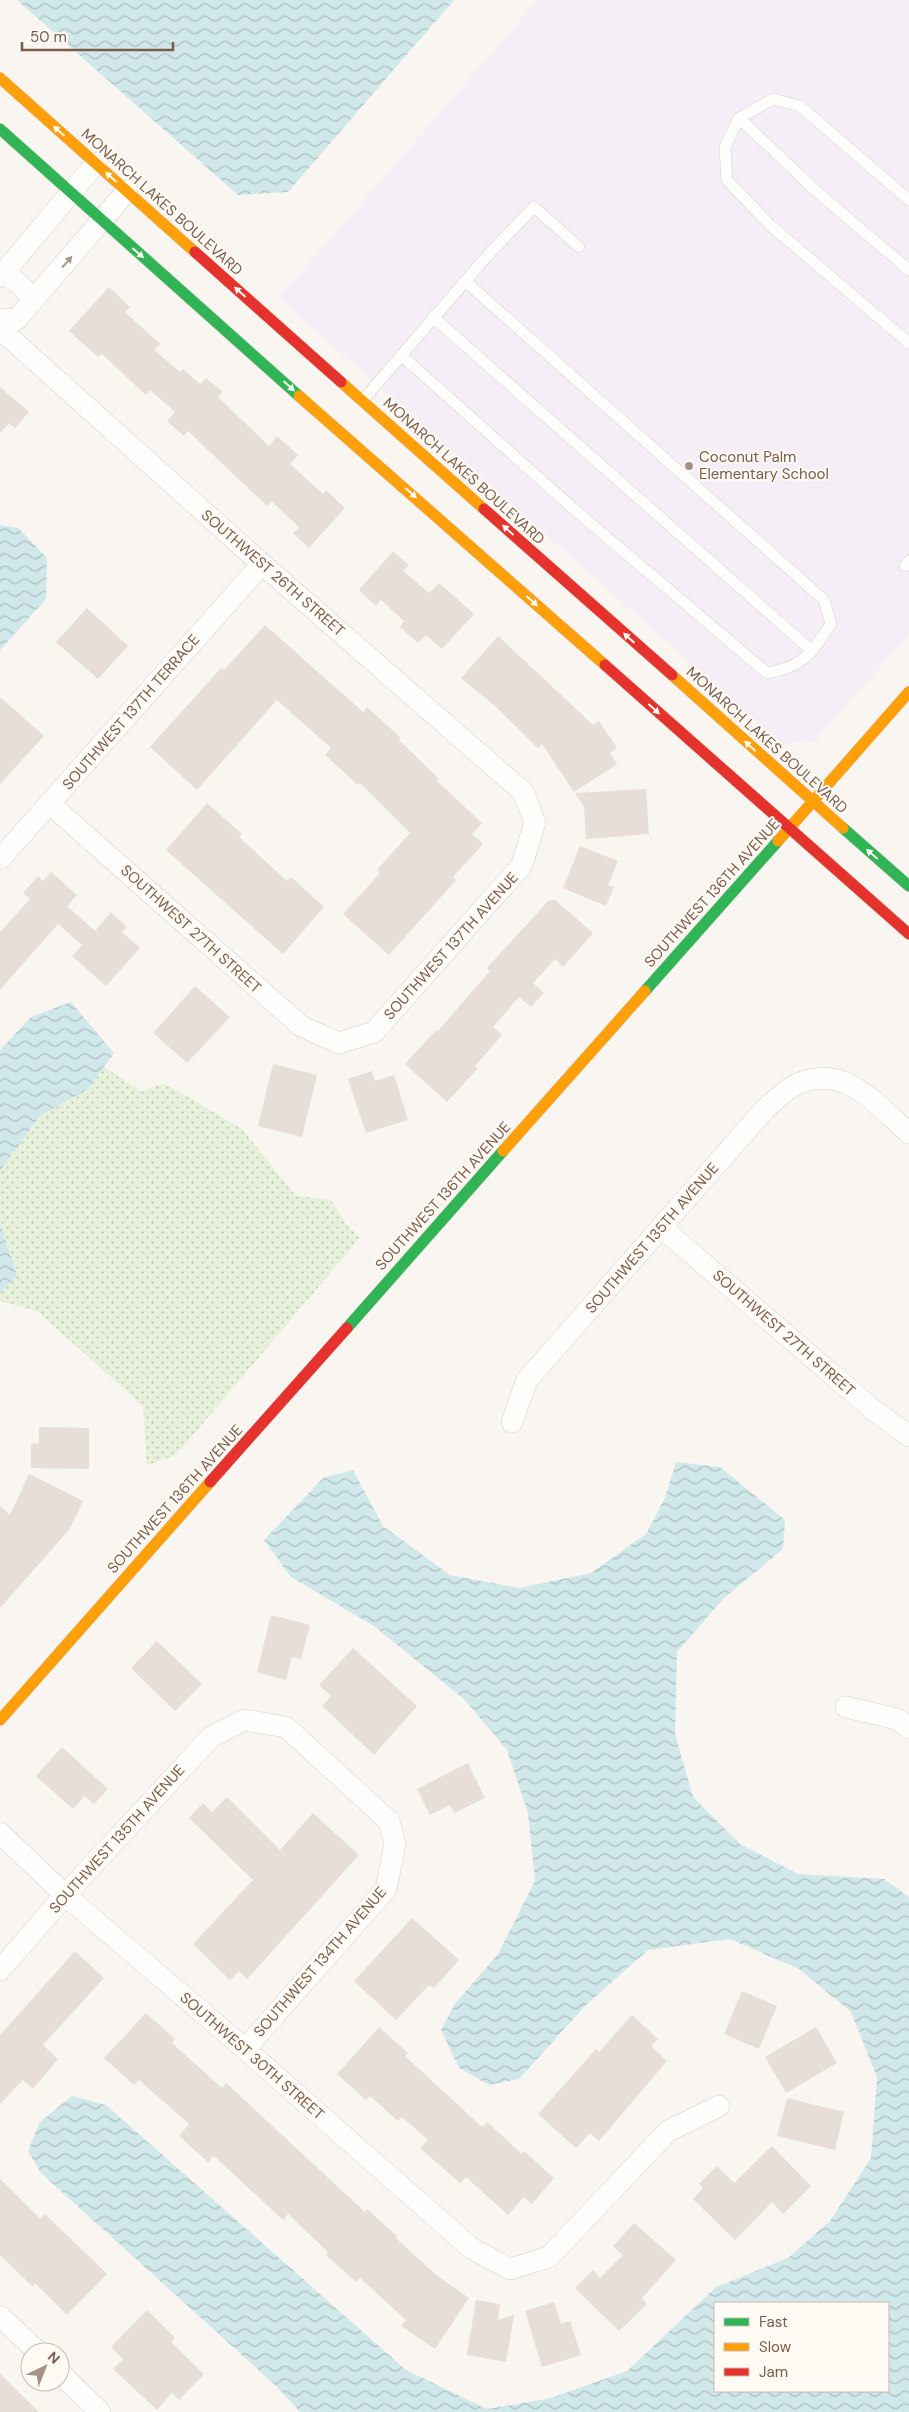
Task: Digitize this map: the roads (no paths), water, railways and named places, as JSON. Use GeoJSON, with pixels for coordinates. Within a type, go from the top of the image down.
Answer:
{"type":"FeatureCollection","features":[{"type":"Feature","properties":{"kind":"street","name":"MONARCH LAKES BOULEVARD"},"geometry":{"type":"LineString","coordinates":[[0,78],[909,886]]}},
{"type":"Feature","properties":{"kind":"street"},"geometry":{"type":"LineString","coordinates":[[0,129],[71,194],[909,934]]}},
{"type":"Feature","properties":{"kind":"street"},"geometry":{"type":"LineString","coordinates":[[35,299],[2,274],[96,163]]}},
{"type":"Feature","properties":{"kind":"street"},"geometry":{"type":"LineString","coordinates":[[0,319],[16,320],[127,191]]}},
{"type":"Feature","properties":{"kind":"street","name":"SOUTHWEST 26TH STREET"},"geometry":{"type":"LineString","coordinates":[[0,330],[262,564],[523,792],[535,822]]}},
{"type":"Feature","properties":{"kind":"street","name":"SOUTHWEST 137TH TERRACE"},"geometry":{"type":"LineString","coordinates":[[0,860],[262,564]]}},
{"type":"Feature","properties":{"kind":"street","name":"SOUTHWEST 136TH AVENUE"},"geometry":{"type":"LineString","coordinates":[[0,1720],[909,692]]}},
{"type":"Feature","properties":{"kind":"street","name":"SOUTHWEST 27TH STREET"},"geometry":{"type":"LineString","coordinates":[[50,804],[301,1026],[339,1043]]}},
{"type":"Feature","properties":{"kind":"street","name":"SOUTHWEST 137TH AVENUE"},"geometry":{"type":"LineString","coordinates":[[339,1043],[374,1032],[381,1025],[522,865],[535,822]]}},
{"type":"Feature","properties":{"kind":"street","name":"SOUTHWEST 135TH AVENUE"},"geometry":{"type":"LineString","coordinates":[[512,1422],[527,1380],[766,1108],[795,1085],[817,1077],[840,1079],[863,1093],[909,1133]]}},
{"type":"Feature","properties":{"kind":"street","name":"SOUTHWEST 27TH STREET"},"geometry":{"type":"LineString","coordinates":[[662,1228],[870,1408],[909,1436]]}},
{"type":"Feature","properties":{"kind":"street"},"geometry":{"type":"LineString","coordinates":[[846,1707],[896,1719],[909,1728]]}},
{"type":"Feature","properties":{"kind":"street","name":"SOUTHWEST 135TH AVENUE"},"geometry":{"type":"LineString","coordinates":[[0,1970],[65,1895],[211,1737],[244,1720],[286,1727],[389,1821],[395,1844]]}},
{"type":"Feature","properties":{"kind":"street","name":"SOUTHWEST 30TH STREET"},"geometry":{"type":"LineString","coordinates":[[0,1833],[65,1895],[245,2049],[471,2248],[510,2269],[549,2257],[668,2131],[719,2106]]}},
{"type":"Feature","properties":{"kind":"street","name":"SOUTHWEST 134TH AVENUE"},"geometry":{"type":"LineString","coordinates":[[245,2049],[386,1889],[395,1844]]}},
{"type":"Feature","properties":{"kind":"street"},"geometry":{"type":"LineString","coordinates":[[0,2316],[27,2342]]}},
{"type":"Feature","properties":{"kind":"street"},"geometry":{"type":"LineString","coordinates":[[70,2383],[100,2412]]}},
{"type":"Feature","properties":{"kind":"lane"},"geometry":{"type":"LineString","coordinates":[[909,200],[800,106],[773,99],[738,118],[725,147],[728,180],[770,225],[909,343]]}},
{"type":"Feature","properties":{"kind":"lane"},"geometry":{"type":"LineString","coordinates":[[738,118],[815,190],[909,270]]}},
{"type":"Feature","properties":{"kind":"lane"},"geometry":{"type":"LineString","coordinates":[[362,401],[465,281],[534,207],[579,247]]}},
{"type":"Feature","properties":{"kind":"lane"},"geometry":{"type":"LineString","coordinates":[[401,355],[575,510],[767,673],[785,670],[809,656],[831,624],[824,600],[465,281]]}},
{"type":"Feature","properties":{"kind":"lane"},"geometry":{"type":"LineString","coordinates":[[433,318],[812,651]]}},
{"type":"Feature","properties":{"kind":"water"},"geometry":{"type":"Polygon","coordinates":[[[17,0],[454,0],[288,192],[238,195],[17,0]]]}},
{"type":"Feature","properties":{"kind":"water"},"geometry":{"type":"Polygon","coordinates":[[[0,525],[18,528],[47,558],[46,599],[0,650],[0,525]]]}},
{"type":"Feature","properties":{"kind":"water"},"geometry":{"type":"Polygon","coordinates":[[[71,1002],[114,1053],[88,1089],[40,1116],[0,1171],[0,1050],[31,1017],[71,1002]]]}},
{"type":"Feature","properties":{"kind":"water"},"geometry":{"type":"Polygon","coordinates":[[[0,1223],[17,1275],[0,1293],[0,1223]]]}},
{"type":"Feature","properties":{"kind":"water"},"geometry":{"type":"Polygon","coordinates":[[[676,1462],[720,1467],[785,1520],[783,1549],[723,1599],[677,1652],[675,1734],[693,1797],[740,1844],[798,1874],[884,1879],[909,1897],[909,2412],[300,2412],[276,2386],[41,2173],[28,2151],[40,2122],[72,2096],[106,2105],[406,2370],[487,2409],[551,2398],[627,2371],[716,2287],[788,2258],[830,2221],[871,2158],[877,2077],[851,2012],[799,1969],[730,1939],[648,1950],[585,2006],[519,2079],[489,2085],[459,2068],[441,2030],[454,2005],[498,1954],[535,1881],[528,1813],[507,1750],[465,1700],[374,1626],[291,1577],[264,1540],[323,1478],[353,1470],[383,1526],[450,1575],[519,1588],[591,1573],[646,1534],[665,1498],[676,1462]]]}},
{"type":"Feature","properties":{"kind":"place","name":"Coconut Palm Elementary School"},"geometry":{"type":"Point","coordinates":[689,466]}}]}
